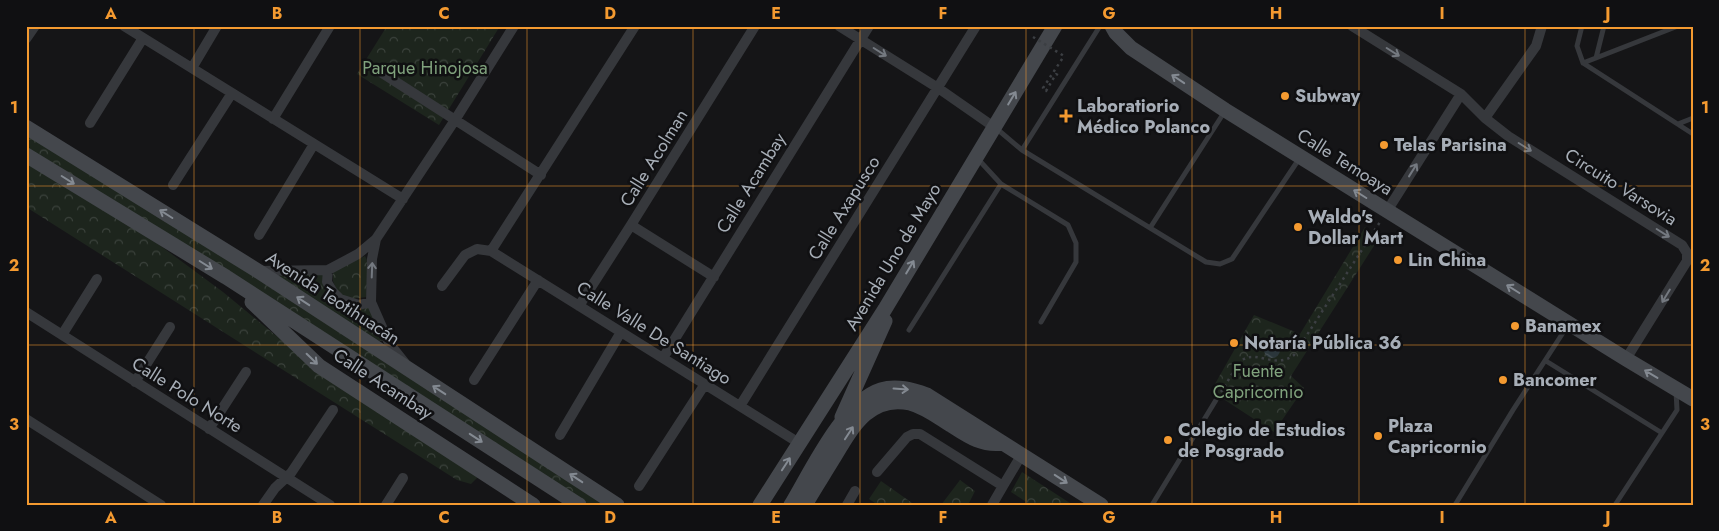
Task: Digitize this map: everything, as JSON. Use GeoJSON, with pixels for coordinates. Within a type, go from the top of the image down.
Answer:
{"type":"FeatureCollection","features":[{"type":"Feature","properties":{"kind":"main road","name":"Avenida Uno de Mayo"},"geometry":{"type":"LineString","coordinates":[[760,505],[895,291],[1055,26]]}},
{"type":"Feature","properties":{"kind":"main road","name":"Calle Temoaya"},"geometry":{"type":"LineString","coordinates":[[1112,26],[1116,33],[1131,48],[1225,110],[1693,399]]}},
{"type":"Feature","properties":{"kind":"main road","name":"Avenida Teotihuacán"},"geometry":{"type":"LineString","coordinates":[[26,127],[258,271],[615,504]]}},
{"type":"Feature","properties":{"kind":"main road"},"geometry":{"type":"LineString","coordinates":[[26,155],[226,277],[579,505]]}},
{"type":"Feature","properties":{"kind":"main road","name":"Calle Acambay"},"geometry":{"type":"LineString","coordinates":[[226,277],[320,366],[533,505]]}},
{"type":"Feature","properties":{"kind":"main road"},"geometry":{"type":"LineString","coordinates":[[792,505],[837,429],[881,332],[895,291]]}},
{"type":"Feature","properties":{"kind":"main road"},"geometry":{"type":"LineString","coordinates":[[837,429],[856,406],[881,390],[906,389],[927,395],[1100,505]]}},
{"type":"Feature","properties":{"kind":"main road"},"geometry":{"type":"LineString","coordinates":[[805,505],[852,427],[865,414],[881,405],[900,402],[911,403],[979,441],[991,445],[1004,443]]}},
{"type":"Feature","properties":{"kind":"street"},"geometry":{"type":"LineString","coordinates":[[26,40],[35,26]]}},
{"type":"Feature","properties":{"kind":"street"},"geometry":{"type":"LineString","coordinates":[[124,26],[403,198]]}},
{"type":"Feature","properties":{"kind":"street"},"geometry":{"type":"LineString","coordinates":[[192,68],[216,26]]}},
{"type":"Feature","properties":{"kind":"street"},"geometry":{"type":"LineString","coordinates":[[273,118],[330,26]]}},
{"type":"Feature","properties":{"kind":"street"},"geometry":{"type":"LineString","coordinates":[[258,271],[328,270],[358,254],[376,239],[455,120],[514,26]]}},
{"type":"Feature","properties":{"kind":"street"},"geometry":{"type":"LineString","coordinates":[[442,286],[465,255],[477,249],[491,251],[635,26]]}},
{"type":"Feature","properties":{"kind":"street","name":"Calle Acolman"},"geometry":{"type":"LineString","coordinates":[[579,306],[755,26]]}},
{"type":"Feature","properties":{"kind":"street"},"geometry":{"type":"LineString","coordinates":[[839,26],[938,88],[994,127]]}},
{"type":"Feature","properties":{"kind":"street","name":"Calle Acambay"},"geometry":{"type":"LineString","coordinates":[[663,358],[869,26]]}},
{"type":"Feature","properties":{"kind":"street","name":"Calle Axapusco"},"geometry":{"type":"LineString","coordinates":[[740,406],[976,26]]}},
{"type":"Feature","properties":{"kind":"street","name":"Circuito Varsovia"},"geometry":{"type":"LineString","coordinates":[[1352,26],[1460,94],[1485,118],[1508,136],[1682,245],[1687,252],[1690,262],[1626,359]]}},
{"type":"Feature","properties":{"kind":"street"},"geometry":{"type":"LineString","coordinates":[[1485,118],[1536,46],[1542,26]]}},
{"type":"Feature","properties":{"kind":"street"},"geometry":{"type":"LineString","coordinates":[[90,123],[143,38]]}},
{"type":"Feature","properties":{"kind":"street"},"geometry":{"type":"LineString","coordinates":[[378,71],[541,175]]}},
{"type":"Feature","properties":{"kind":"street"},"geometry":{"type":"LineString","coordinates":[[173,185],[232,93]]}},
{"type":"Feature","properties":{"kind":"street"},"geometry":{"type":"LineString","coordinates":[[1387,211],[1460,94]]}},
{"type":"Feature","properties":{"kind":"street"},"geometry":{"type":"LineString","coordinates":[[259,235],[314,144]]}},
{"type":"Feature","properties":{"kind":"street"},"geometry":{"type":"LineString","coordinates":[[631,225],[714,278]]}},
{"type":"Feature","properties":{"kind":"street"},"geometry":{"type":"LineString","coordinates":[[376,239],[372,259],[371,302],[389,343],[415,375]]}},
{"type":"Feature","properties":{"kind":"street","name":"Calle Valle De Santiago"},"geometry":{"type":"LineString","coordinates":[[491,251],[799,444]]}},
{"type":"Feature","properties":{"kind":"street"},"geometry":{"type":"LineString","coordinates":[[328,270],[327,282],[340,299],[359,305],[371,302]]}},
{"type":"Feature","properties":{"kind":"street"},"geometry":{"type":"LineString","coordinates":[[62,336],[97,279]]}},
{"type":"Feature","properties":{"kind":"street"},"geometry":{"type":"LineString","coordinates":[[474,380],[538,280]]}},
{"type":"Feature","properties":{"kind":"street","name":"Calle Polo Norte"},"geometry":{"type":"LineString","coordinates":[[26,312],[330,505]]}},
{"type":"Feature","properties":{"kind":"street"},"geometry":{"type":"LineString","coordinates":[[135,382],[170,327]]}},
{"type":"Feature","properties":{"kind":"street"},"geometry":{"type":"LineString","coordinates":[[560,436],[621,332]]}},
{"type":"Feature","properties":{"kind":"street"},"geometry":{"type":"LineString","coordinates":[[209,429],[246,372]]}},
{"type":"Feature","properties":{"kind":"street"},"geometry":{"type":"LineString","coordinates":[[639,486],[705,384]]}},
{"type":"Feature","properties":{"kind":"street"},"geometry":{"type":"LineString","coordinates":[[263,505],[275,488],[291,473],[333,410]]}},
{"type":"Feature","properties":{"kind":"street"},"geometry":{"type":"LineString","coordinates":[[26,419],[160,504]]}},
{"type":"Feature","properties":{"kind":"street"},"geometry":{"type":"LineString","coordinates":[[877,472],[907,437],[913,434],[920,434],[1003,486]]}},
{"type":"Feature","properties":{"kind":"street"},"geometry":{"type":"LineString","coordinates":[[992,505],[1022,454]]}},
{"type":"Feature","properties":{"kind":"street"},"geometry":{"type":"LineString","coordinates":[[386,505],[404,478]]}},
{"type":"Feature","properties":{"kind":"street"},"geometry":{"type":"LineString","coordinates":[[846,505],[855,491]]}},
{"type":"Feature","properties":{"kind":"lane"},"geometry":{"type":"LineString","coordinates":[[1022,150],[1100,26]]}},
{"type":"Feature","properties":{"kind":"lane"},"geometry":{"type":"LineString","coordinates":[[1582,26],[1577,46],[1584,63],[1693,134]]}},
{"type":"Feature","properties":{"kind":"lane"},"geometry":{"type":"LineString","coordinates":[[1596,58],[1604,26]]}},
{"type":"Feature","properties":{"kind":"lane"},"geometry":{"type":"LineString","coordinates":[[1584,63],[1678,26]]}},
{"type":"Feature","properties":{"kind":"lane"},"geometry":{"type":"LineString","coordinates":[[1150,228],[1225,110]]}},
{"type":"Feature","properties":{"kind":"lane"},"geometry":{"type":"LineString","coordinates":[[1678,124],[1693,118]]}},
{"type":"Feature","properties":{"kind":"lane"},"geometry":{"type":"LineString","coordinates":[[994,127],[1022,150],[1206,262],[1220,264],[1232,259],[1300,157]]}},
{"type":"Feature","properties":{"kind":"lane"},"geometry":{"type":"LineString","coordinates":[[976,157],[1001,184],[1068,224],[1076,243],[1076,262],[1041,322]]}},
{"type":"Feature","properties":{"kind":"lane"},"geometry":{"type":"LineString","coordinates":[[909,330],[1001,184]]}},
{"type":"Feature","properties":{"kind":"lane"},"geometry":{"type":"LineString","coordinates":[[1456,505],[1528,386],[1569,324]]}},
{"type":"Feature","properties":{"kind":"lane"},"geometry":{"type":"LineString","coordinates":[[1546,360],[1662,434]]}},
{"type":"Feature","properties":{"kind":"lane"},"geometry":{"type":"LineString","coordinates":[[1616,505],[1677,410],[1676,389]]}},
{"type":"Feature","properties":{"kind":"lane"},"geometry":{"type":"LineString","coordinates":[[1152,505],[1216,400]]}},
{"type":"Feature","properties":{"kind":"path"},"geometry":{"type":"LineString","coordinates":[[1033,37],[1064,56],[1043,88],[1046,91],[1056,74]]}},
{"type":"Feature","properties":{"kind":"path"},"geometry":{"type":"LineString","coordinates":[[1216,400],[1242,360],[1250,357],[1280,361],[1289,359],[1294,355],[1387,211]]}},
{"type":"Feature","properties":{"kind":"green space","name":"Parque Hinojosa"},"geometry":{"type":"Polygon","coordinates":[[[387,26],[500,26],[439,125],[357,74],[387,26]]]}},
{"type":"Feature","properties":{"kind":"green space"},"geometry":{"type":"Polygon","coordinates":[[[26,130],[609,505],[582,505],[26,153],[26,130]]]}},
{"type":"Feature","properties":{"kind":"green space"},"geometry":{"type":"Polygon","coordinates":[[[26,159],[131,224],[223,292],[297,353],[479,476],[471,484],[457,480],[26,207],[26,159]]]}},
{"type":"Feature","properties":{"kind":"green space","name":"Fuente Capricornio"},"geometry":{"type":"Polygon","coordinates":[[[1365,227],[1379,238],[1291,376],[1304,388],[1274,432],[1211,391],[1254,315],[1300,334],[1365,227]]]}},
{"type":"Feature","properties":{"kind":"green space"},"geometry":{"type":"Polygon","coordinates":[[[365,256],[369,264],[366,297],[352,299],[338,293],[333,281],[333,271],[365,256]]]}},
{"type":"Feature","properties":{"kind":"green space"},"geometry":{"type":"Polygon","coordinates":[[[326,272],[332,294],[370,304],[383,340],[372,340],[273,275],[326,272]]]}},
{"type":"Feature","properties":{"kind":"green space"},"geometry":{"type":"Polygon","coordinates":[[[1022,472],[1073,505],[1031,505],[1011,492],[1022,472]]]}},
{"type":"Feature","properties":{"kind":"green space"},"geometry":{"type":"Polygon","coordinates":[[[960,480],[975,491],[968,505],[941,505],[960,480]]]}},
{"type":"Feature","properties":{"kind":"green space"},"geometry":{"type":"Polygon","coordinates":[[[881,481],[915,505],[878,505],[869,499],[881,481]]]}},
{"type":"Feature","properties":{"kind":"water"},"geometry":{"type":"Polygon","coordinates":[[[1269,342],[1275,342],[1280,347],[1278,356],[1269,358],[1264,353],[1264,347],[1269,342]]]}},
{"type":"Feature","properties":{"kind":"place","name":"Subway"},"geometry":{"type":"Point","coordinates":[1285,96]}},
{"type":"Feature","properties":{"kind":"place","name":"Laboratiorio Médico Polanco"},"geometry":{"type":"Point","coordinates":[1066,116]}},
{"type":"Feature","properties":{"kind":"place","name":"Telas Parisina"},"geometry":{"type":"Point","coordinates":[1384,145]}},
{"type":"Feature","properties":{"kind":"place","name":"Waldo's Dollar Mart"},"geometry":{"type":"Point","coordinates":[1298,227]}},
{"type":"Feature","properties":{"kind":"place","name":"Lin China"},"geometry":{"type":"Point","coordinates":[1398,260]}},
{"type":"Feature","properties":{"kind":"place","name":"Banamex"},"geometry":{"type":"Point","coordinates":[1515,326]}},
{"type":"Feature","properties":{"kind":"place","name":"Notaría Pública 36"},"geometry":{"type":"Point","coordinates":[1234,343]}},
{"type":"Feature","properties":{"kind":"place","name":"Bancomer"},"geometry":{"type":"Point","coordinates":[1503,380]}},
{"type":"Feature","properties":{"kind":"place","name":"Plaza Capricornio"},"geometry":{"type":"Point","coordinates":[1378,436]}},
{"type":"Feature","properties":{"kind":"place","name":"Colegio de Estudios de Posgrado"},"geometry":{"type":"Point","coordinates":[1168,440]}}]}
